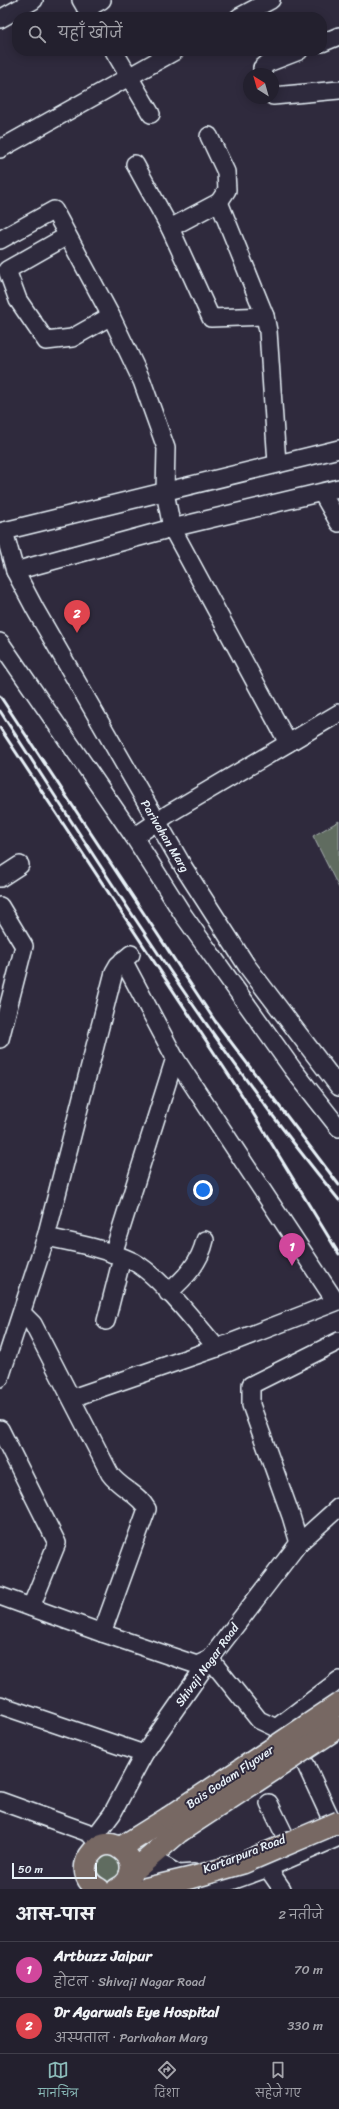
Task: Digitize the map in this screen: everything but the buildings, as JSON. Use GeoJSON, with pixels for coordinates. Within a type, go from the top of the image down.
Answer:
{"type":"FeatureCollection","features":[{"type":"Feature","properties":{"kind":"main road","name":"Bais Godam Flyover"},"geometry":{"type":"LineString","coordinates":[[128,1885],[169,1875],[173,1825],[339,1704]]}},
{"type":"Feature","properties":{"kind":"main road","name":"Bais Godam Flyover"},"geometry":{"type":"LineString","coordinates":[[120,1848],[173,1825],[339,1727]]}},
{"type":"Feature","properties":{"kind":"main road"},"geometry":{"type":"LineString","coordinates":[[169,1875],[243,1870],[337,1822]]}},
{"type":"Feature","properties":{"kind":"main road"},"geometry":{"type":"LineString","coordinates":[[87,1884],[85,1868],[89,1855],[97,1842],[120,1848],[130,1860],[128,1885],[191,1878],[243,1863],[337,1822]]}},
{"type":"Feature","properties":{"kind":"street"},"geometry":{"type":"LineString","coordinates":[[13,12],[34,0]]}},
{"type":"Feature","properties":{"kind":"street"},"geometry":{"type":"LineString","coordinates":[[86,9],[102,0]]}},
{"type":"Feature","properties":{"kind":"street"},"geometry":{"type":"LineString","coordinates":[[248,12],[271,0]]}},
{"type":"Feature","properties":{"kind":"street"},"geometry":{"type":"LineString","coordinates":[[0,19],[12,12]]}},
{"type":"Feature","properties":{"kind":"street"},"geometry":{"type":"LineString","coordinates":[[327,40],[339,36]]}},
{"type":"Feature","properties":{"kind":"street"},"geometry":{"type":"LineString","coordinates":[[117,56],[130,75],[151,114]]}},
{"type":"Feature","properties":{"kind":"street"},"geometry":{"type":"LineString","coordinates":[[0,149],[166,56]]}},
{"type":"Feature","properties":{"kind":"street"},"geometry":{"type":"LineString","coordinates":[[262,68],[268,63],[286,56]]}},
{"type":"Feature","properties":{"kind":"street"},"geometry":{"type":"LineString","coordinates":[[279,95],[339,90]]}},
{"type":"Feature","properties":{"kind":"street"},"geometry":{"type":"LineString","coordinates":[[170,228],[219,202],[227,190],[226,172],[209,136]]}},
{"type":"Feature","properties":{"kind":"street"},"geometry":{"type":"LineString","coordinates":[[136,164],[170,228],[211,318],[265,316]]}},
{"type":"Feature","properties":{"kind":"street"},"geometry":{"type":"LineString","coordinates":[[219,202],[265,316],[268,330],[277,463]]}},
{"type":"Feature","properties":{"kind":"street"},"geometry":{"type":"LineString","coordinates":[[0,240],[54,210],[111,316],[142,381],[166,448],[165,492],[172,528],[288,743]]}},
{"type":"Feature","properties":{"kind":"street"},"geometry":{"type":"LineString","coordinates":[[68,236],[7,270],[18,300],[46,341],[72,338],[111,316]]}},
{"type":"Feature","properties":{"kind":"street"},"geometry":{"type":"LineString","coordinates":[[2,531],[339,449]]}},
{"type":"Feature","properties":{"kind":"street"},"geometry":{"type":"LineString","coordinates":[[15,571],[172,528],[339,488]]}},
{"type":"Feature","properties":{"kind":"street"},"geometry":{"type":"LineString","coordinates":[[322,493],[339,523]]}},
{"type":"Feature","properties":{"kind":"street","name":"Parivahan Marg"},"geometry":{"type":"LineString","coordinates":[[2,531],[15,571],[35,609],[157,823],[247,966],[339,1087]]}},
{"type":"Feature","properties":{"kind":"street"},"geometry":{"type":"LineString","coordinates":[[0,642],[134,837],[198,935],[292,1068],[339,1128]]}},
{"type":"Feature","properties":{"kind":"street"},"geometry":{"type":"LineString","coordinates":[[134,837],[170,813],[339,713]]}},
{"type":"Feature","properties":{"kind":"street"},"geometry":{"type":"LineString","coordinates":[[0,878],[20,865]]}},
{"type":"Feature","properties":{"kind":"street"},"geometry":{"type":"LineString","coordinates":[[0,906],[24,946],[0,1039]]}},
{"type":"Feature","properties":{"kind":"street"},"geometry":{"type":"LineString","coordinates":[[0,1378],[4,1352],[22,1313],[46,1237],[114,972],[128,956],[175,1058],[338,1305],[72,1398]]}},
{"type":"Feature","properties":{"kind":"street"},"geometry":{"type":"LineString","coordinates":[[106,1321],[118,1256],[175,1058]]}},
{"type":"Feature","properties":{"kind":"street"},"geometry":{"type":"LineString","coordinates":[[46,1237],[118,1256],[134,1263],[152,1275],[217,1348]]}},
{"type":"Feature","properties":{"kind":"street"},"geometry":{"type":"LineString","coordinates":[[168,1293],[185,1278],[195,1266],[206,1240]]}},
{"type":"Feature","properties":{"kind":"street"},"geometry":{"type":"LineString","coordinates":[[22,1313],[33,1324],[110,1474],[117,1483],[143,1502],[147,1509],[102,1633]]}},
{"type":"Feature","properties":{"kind":"street"},"geometry":{"type":"LineString","coordinates":[[299,1543],[291,1516],[251,1405],[251,1385],[339,1341]]}},
{"type":"Feature","properties":{"kind":"street"},"geometry":{"type":"LineString","coordinates":[[0,1429],[57,1543],[31,1608]]}},
{"type":"Feature","properties":{"kind":"street","name":"Shivaji Nagar Road"},"geometry":{"type":"LineString","coordinates":[[97,1842],[144,1754],[210,1660],[299,1543],[339,1507]]}},
{"type":"Feature","properties":{"kind":"street"},"geometry":{"type":"LineString","coordinates":[[0,1596],[102,1633],[197,1665],[210,1660],[259,1720],[276,1728],[306,1765],[337,1822]]}},
{"type":"Feature","properties":{"kind":"street"},"geometry":{"type":"LineString","coordinates":[[276,1728],[339,1680]]}},
{"type":"Feature","properties":{"kind":"street"},"geometry":{"type":"LineString","coordinates":[[0,1705],[144,1754]]}},
{"type":"Feature","properties":{"kind":"street"},"geometry":{"type":"LineString","coordinates":[[0,1801],[88,1832],[97,1842]]}},
{"type":"Feature","properties":{"kind":"street"},"geometry":{"type":"LineString","coordinates":[[269,1803],[286,1838]]}},
{"type":"Feature","properties":{"kind":"street","name":"Kartarpura Road"},"geometry":{"type":"LineString","coordinates":[[169,1875],[193,1873],[256,1851],[286,1838],[337,1822]]}},
{"type":"Feature","properties":{"kind":"street"},"geometry":{"type":"LineString","coordinates":[[209,1889],[268,1868],[339,1837]]}},
{"type":"Feature","properties":{"kind":"street"},"geometry":{"type":"LineString","coordinates":[[256,1851],[282,1889]]}},
{"type":"Feature","properties":{"kind":"green space"},"geometry":{"type":"Polygon","coordinates":[[[339,821],[339,888],[313,836],[339,821]]]}},
{"type":"Feature","properties":{"kind":"green space"},"geometry":{"type":"Polygon","coordinates":[[[108,1853],[120,1858],[125,1871],[114,1886],[97,1883],[95,1860],[108,1853]]]}},
{"type":"Feature","properties":{"kind":"railway"},"geometry":{"type":"LineString","coordinates":[[0,696],[215,1021],[339,1185]]}},
{"type":"Feature","properties":{"kind":"railway"},"geometry":{"type":"LineString","coordinates":[[0,711],[205,1022],[293,1142],[339,1200]]}},
{"type":"Feature","properties":{"kind":"railway"},"geometry":{"type":"LineString","coordinates":[[0,728],[240,1092],[339,1254]]}},
{"type":"Feature","properties":{"kind":"place","name":"Dr Agarwals Eye Hospital"},"geometry":{"type":"Point","coordinates":[77,633]}},
{"type":"Feature","properties":{"kind":"place","name":"Artbuzz Jaipur"},"geometry":{"type":"Point","coordinates":[292,1266]}}]}
